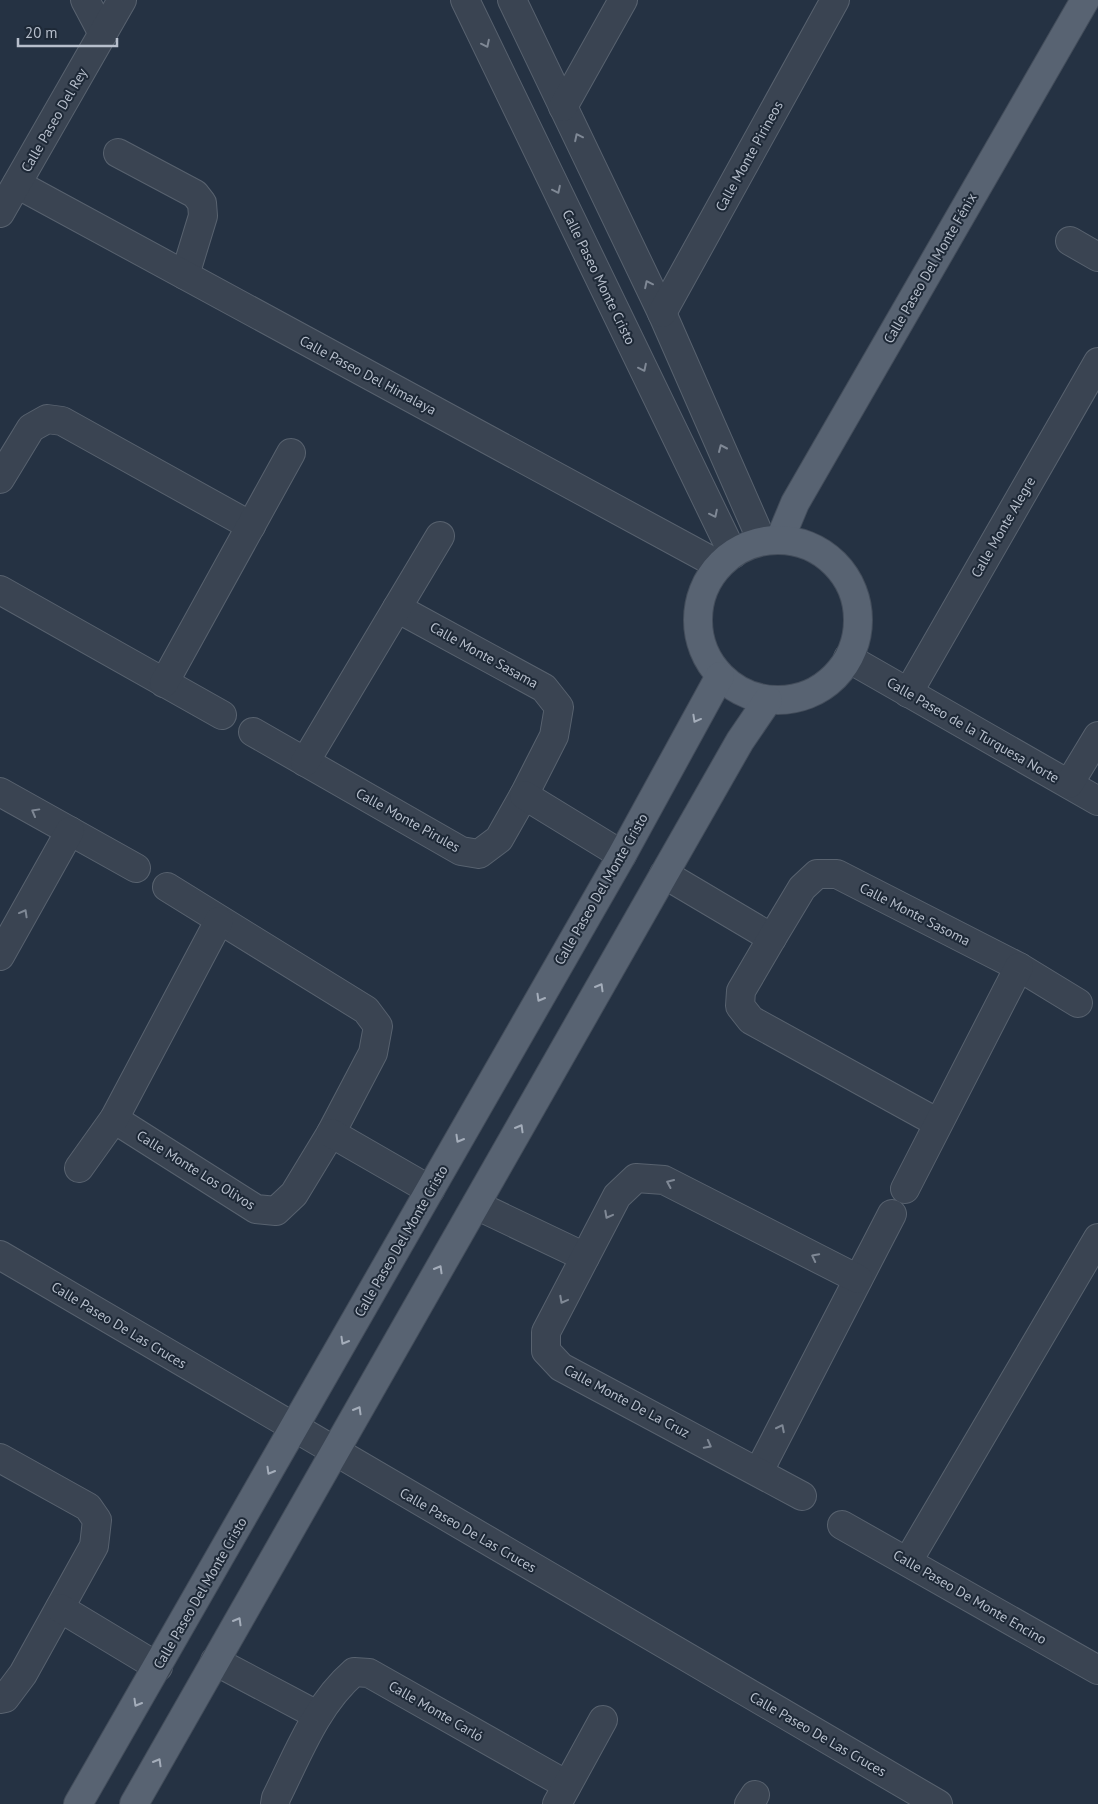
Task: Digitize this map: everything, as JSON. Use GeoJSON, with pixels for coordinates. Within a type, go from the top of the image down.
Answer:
{"type":"FeatureCollection","features":[{"type":"Feature","properties":{"kind":"main road","name":"Calle Paseo Del Monte Fénix"},"geometry":{"type":"LineString","coordinates":[[771,540],[795,503],[1085,0]]}},
{"type":"Feature","properties":{"kind":"main road"},"geometry":{"type":"LineString","coordinates":[[771,540],[806,544],[828,556],[846,576],[856,600],[859,626],[852,651],[839,674],[819,690],[794,699],[768,700],[742,692],[720,676],[706,656],[699,633],[698,617],[705,585],[726,559],[771,540]]}},
{"type":"Feature","properties":{"kind":"main road","name":"Calle Paseo Del Monte Cristo"},"geometry":{"type":"LineString","coordinates":[[78,1804],[622,855],[720,676]]}},
{"type":"Feature","properties":{"kind":"main road"},"geometry":{"type":"LineString","coordinates":[[134,1804],[740,741],[768,700]]}},
{"type":"Feature","properties":{"kind":"street"},"geometry":{"type":"LineString","coordinates":[[85,0],[102,34]]}},
{"type":"Feature","properties":{"kind":"street","name":"Calle Paseo Del Rey"},"geometry":{"type":"LineString","coordinates":[[0,213],[122,0]]}},
{"type":"Feature","properties":{"kind":"street","name":"Calle Paseo Monte Cristo"},"geometry":{"type":"LineString","coordinates":[[465,0],[726,559]]}},
{"type":"Feature","properties":{"kind":"street"},"geometry":{"type":"LineString","coordinates":[[512,0],[771,540]]}},
{"type":"Feature","properties":{"kind":"street"},"geometry":{"type":"LineString","coordinates":[[563,107],[623,0]]}},
{"type":"Feature","properties":{"kind":"street","name":"Calle Monte Pirineos"},"geometry":{"type":"LineString","coordinates":[[662,313],[835,0]]}},
{"type":"Feature","properties":{"kind":"street"},"geometry":{"type":"LineString","coordinates":[[118,153],[195,194],[202,203],[203,216],[185,275]]}},
{"type":"Feature","properties":{"kind":"street","name":"Calle Paseo Del Himalaya"},"geometry":{"type":"LineString","coordinates":[[17,184],[185,275],[726,559]]}},
{"type":"Feature","properties":{"kind":"street"},"geometry":{"type":"LineString","coordinates":[[1070,241],[1098,257]]}},
{"type":"Feature","properties":{"kind":"street","name":"Calle Monte Alegre"},"geometry":{"type":"LineString","coordinates":[[908,693],[1098,362]]}},
{"type":"Feature","properties":{"kind":"street"},"geometry":{"type":"LineString","coordinates":[[4,464],[31,428],[47,419],[62,421],[251,526]]}},
{"type":"Feature","properties":{"kind":"street"},"geometry":{"type":"LineString","coordinates":[[164,683],[291,453]]}},
{"type":"Feature","properties":{"kind":"street"},"geometry":{"type":"LineString","coordinates":[[305,762],[440,536]]}},
{"type":"Feature","properties":{"kind":"street"},"geometry":{"type":"LineString","coordinates":[[0,590],[222,715]]}},
{"type":"Feature","properties":{"kind":"street","name":"Calle Monte Sasama"},"geometry":{"type":"LineString","coordinates":[[397,608],[544,688],[559,707],[554,736],[524,795]]}},
{"type":"Feature","properties":{"kind":"street","name":"Calle Paseo de la Turquesa Norte"},"geometry":{"type":"LineString","coordinates":[[848,658],[1098,801]]}},
{"type":"Feature","properties":{"kind":"street","name":"Calle Monte Pirules"},"geometry":{"type":"LineString","coordinates":[[253,732],[461,852],[479,854],[499,839],[524,795]]}},
{"type":"Feature","properties":{"kind":"street"},"geometry":{"type":"LineString","coordinates":[[1069,784],[1098,736]]}},
{"type":"Feature","properties":{"kind":"street"},"geometry":{"type":"LineString","coordinates":[[0,792],[136,868]]}},
{"type":"Feature","properties":{"kind":"street"},"geometry":{"type":"LineString","coordinates":[[524,795],[622,855]]}},
{"type":"Feature","properties":{"kind":"street"},"geometry":{"type":"LineString","coordinates":[[0,956],[70,831]]}},
{"type":"Feature","properties":{"kind":"street"},"geometry":{"type":"LineString","coordinates":[[664,874],[772,938]]}},
{"type":"Feature","properties":{"kind":"street","name":"Calle Monte Sasoma"},"geometry":{"type":"LineString","coordinates":[[938,1122],[750,1020],[740,1006],[741,991],[772,938],[802,888],[818,874],[837,874],[1019,967],[1078,1003]]}},
{"type":"Feature","properties":{"kind":"street","name":"Calle Monte Los Olivos"},"geometry":{"type":"LineString","coordinates":[[114,1119],[256,1209],[276,1211],[294,1194],[330,1133],[373,1053],[378,1026],[366,1010],[167,887]]}},
{"type":"Feature","properties":{"kind":"street"},"geometry":{"type":"LineString","coordinates":[[79,1168],[114,1119],[219,920]]}},
{"type":"Feature","properties":{"kind":"street"},"geometry":{"type":"LineString","coordinates":[[905,1189],[1019,967]]}},
{"type":"Feature","properties":{"kind":"street"},"geometry":{"type":"LineString","coordinates":[[330,1133],[430,1190]]}},
{"type":"Feature","properties":{"kind":"street","name":"Calle Monte De La Cruz"},"geometry":{"type":"LineString","coordinates":[[802,1496],[759,1471],[561,1367],[546,1350],[546,1332],[617,1196],[636,1178],[664,1180],[858,1279]]}},
{"type":"Feature","properties":{"kind":"street"},"geometry":{"type":"LineString","coordinates":[[476,1205],[586,1257]]}},
{"type":"Feature","properties":{"kind":"street"},"geometry":{"type":"LineString","coordinates":[[759,1471],[892,1214]]}},
{"type":"Feature","properties":{"kind":"street"},"geometry":{"type":"LineString","coordinates":[[908,1562],[1098,1238]]}},
{"type":"Feature","properties":{"kind":"street","name":"Calle Paseo De Las Cruces"},"geometry":{"type":"LineString","coordinates":[[0,1255],[294,1429],[938,1804]]}},
{"type":"Feature","properties":{"kind":"street"},"geometry":{"type":"LineString","coordinates":[[0,1458],[88,1507],[97,1520],[94,1546],[23,1674],[5,1698],[0,1699]]}},
{"type":"Feature","properties":{"kind":"street","name":"Calle Paseo De Monte Encino"},"geometry":{"type":"LineString","coordinates":[[842,1525],[1098,1670]]}},
{"type":"Feature","properties":{"kind":"street"},"geometry":{"type":"LineString","coordinates":[[60,1608],[158,1667]]}},
{"type":"Feature","properties":{"kind":"street"},"geometry":{"type":"LineString","coordinates":[[216,1661],[317,1716],[276,1798],[275,1804]]}},
{"type":"Feature","properties":{"kind":"street","name":"Calle Monte Carló"},"geometry":{"type":"LineString","coordinates":[[317,1716],[342,1682],[354,1672],[369,1673],[562,1795]]}},
{"type":"Feature","properties":{"kind":"street"},"geometry":{"type":"LineString","coordinates":[[562,1795],[603,1720]]}}]}
